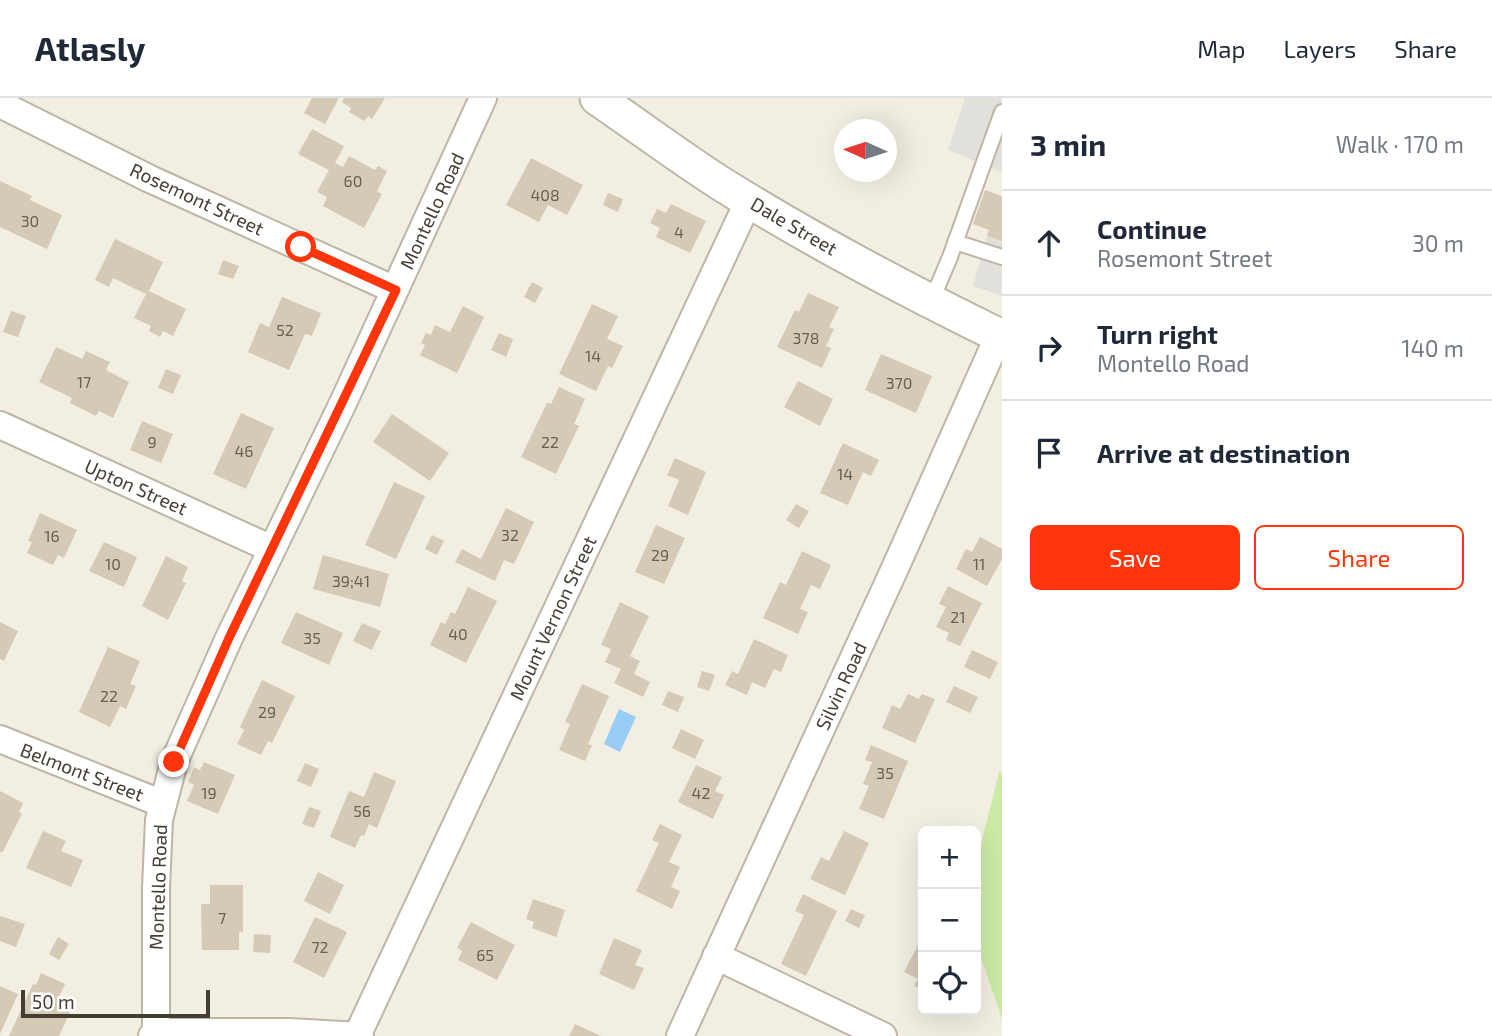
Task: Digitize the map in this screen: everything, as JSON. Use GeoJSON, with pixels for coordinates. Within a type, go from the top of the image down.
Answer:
{"type":"FeatureCollection","features":[{"type":"Feature","properties":{"kind":"street","name":"Montello Road"},"geometry":{"type":"LineString","coordinates":[[154,1034],[159,820],[174,762],[229,638],[396,290],[482,98]]}},
{"type":"Feature","properties":{"kind":"street","name":"Dale Street"},"geometry":{"type":"LineString","coordinates":[[597,98],[749,200],[892,283],[1000,336]]}},
{"type":"Feature","properties":{"kind":"street","name":"Rosemont Street"},"geometry":{"type":"LineString","coordinates":[[0,104],[150,179],[396,290]]}},
{"type":"Feature","properties":{"kind":"street","name":"Mount Vernon Street"},"geometry":{"type":"LineString","coordinates":[[358,1036],[749,200]]}},
{"type":"Feature","properties":{"kind":"street","name":"Silvin Road"},"geometry":{"type":"LineString","coordinates":[[680,1036],[1000,336]]}},
{"type":"Feature","properties":{"kind":"street","name":"Upton Street"},"geometry":{"type":"LineString","coordinates":[[0,425],[272,550]]}},
{"type":"Feature","properties":{"kind":"street","name":"Belmont Street"},"geometry":{"type":"LineString","coordinates":[[0,739],[163,804]]}},
{"type":"Feature","properties":{"kind":"street"},"geometry":{"type":"LineString","coordinates":[[716,956],[883,1036]]}},
{"type":"Feature","properties":{"kind":"street"},"geometry":{"type":"LineString","coordinates":[[154,1034],[289,1032],[358,1036]]}},
{"type":"Feature","properties":{"kind":"lane"},"geometry":{"type":"LineString","coordinates":[[931,302],[1002,113]]}},
{"type":"Feature","properties":{"kind":"lane"},"geometry":{"type":"LineString","coordinates":[[955,242],[1002,257]]}},
{"type":"Feature","properties":{"kind":"green space"},"geometry":{"type":"Polygon","coordinates":[[[999,772],[1002,773],[1002,1019],[981,958],[981,845],[999,772]]]}},
{"type":"Feature","properties":{"kind":"shaded area"},"geometry":{"type":"Polygon","coordinates":[[[965,98],[1002,98],[1002,172],[948,150],[965,98]]]}},
{"type":"Feature","properties":{"kind":"shaded area"},"geometry":{"type":"Polygon","coordinates":[[[987,236],[1002,241],[1002,296],[973,286],[987,236]]]}},
{"type":"Feature","properties":{"kind":"water"},"geometry":{"type":"Polygon","coordinates":[[[619,709],[636,717],[620,752],[604,744],[619,709]]]}},
{"type":"Feature","properties":{"kind":"building"},"geometry":{"type":"Polygon","coordinates":[[[312,98],[339,98],[325,124],[304,113],[312,98]]]}},
{"type":"Feature","properties":{"kind":"building"},"geometry":{"type":"Polygon","coordinates":[[[344,98],[385,98],[372,119],[368,116],[364,121],[349,112],[351,108],[342,102],[344,98]]]}},
{"type":"Feature","properties":{"kind":"building"},"geometry":{"type":"Polygon","coordinates":[[[312,129],[344,146],[335,163],[343,167],[349,156],[375,170],[378,166],[387,171],[377,191],[382,194],[364,228],[323,206],[327,197],[317,192],[329,170],[298,154],[312,129]]]}},
{"type":"Feature","properties":{"kind":"building"},"geometry":{"type":"Polygon","coordinates":[[[531,158],[583,185],[567,215],[548,205],[539,222],[506,205],[531,158]]]}},
{"type":"Feature","properties":{"kind":"building"},"geometry":{"type":"Polygon","coordinates":[[[0,181],[32,196],[30,200],[62,215],[47,249],[0,227],[0,181]]]}},
{"type":"Feature","properties":{"kind":"building"},"geometry":{"type":"Polygon","coordinates":[[[985,190],[1002,196],[1002,241],[987,236],[989,230],[973,224],[985,190]]]}},
{"type":"Feature","properties":{"kind":"building"},"geometry":{"type":"Polygon","coordinates":[[[608,193],[623,199],[618,212],[603,205],[608,193]]]}},
{"type":"Feature","properties":{"kind":"building"},"geometry":{"type":"Polygon","coordinates":[[[671,204],[706,221],[690,253],[656,237],[660,228],[650,223],[657,209],[666,213],[671,204]]]}},
{"type":"Feature","properties":{"kind":"building"},"geometry":{"type":"Polygon","coordinates":[[[115,239],[163,262],[149,291],[186,309],[173,336],[163,331],[160,337],[149,331],[151,326],[134,318],[146,294],[113,278],[109,287],[95,280],[115,239]]]}},
{"type":"Feature","properties":{"kind":"building"},"geometry":{"type":"Polygon","coordinates":[[[223,260],[239,266],[233,279],[218,274],[223,260]]]}},
{"type":"Feature","properties":{"kind":"building"},"geometry":{"type":"Polygon","coordinates":[[[532,282],[543,288],[535,303],[524,297],[532,282]]]}},
{"type":"Feature","properties":{"kind":"building"},"geometry":{"type":"Polygon","coordinates":[[[808,293],[839,307],[829,327],[834,329],[826,346],[831,348],[822,368],[777,347],[795,310],[799,312],[808,293]]]}},
{"type":"Feature","properties":{"kind":"building"},"geometry":{"type":"Polygon","coordinates":[[[282,297],[321,313],[312,336],[305,334],[289,370],[248,352],[260,323],[269,327],[282,297]]]}},
{"type":"Feature","properties":{"kind":"building"},"geometry":{"type":"Polygon","coordinates":[[[592,304],[618,316],[607,339],[623,346],[612,368],[608,366],[596,391],[559,374],[592,304]]]}},
{"type":"Feature","properties":{"kind":"building"},"geometry":{"type":"Polygon","coordinates":[[[463,306],[484,317],[457,373],[420,355],[425,345],[421,343],[426,333],[431,335],[435,325],[450,332],[463,306]]]}},
{"type":"Feature","properties":{"kind":"building"},"geometry":{"type":"Polygon","coordinates":[[[11,311],[26,316],[18,337],[3,332],[11,311]]]}},
{"type":"Feature","properties":{"kind":"building"},"geometry":{"type":"Polygon","coordinates":[[[499,333],[513,339],[506,357],[491,350],[499,333]]]}},
{"type":"Feature","properties":{"kind":"building"},"geometry":{"type":"Polygon","coordinates":[[[56,347],[82,359],[86,351],[110,362],[106,370],[129,382],[113,418],[99,411],[96,416],[70,403],[72,398],[39,382],[56,347]]]}},
{"type":"Feature","properties":{"kind":"building"},"geometry":{"type":"Polygon","coordinates":[[[881,354],[932,376],[916,413],[865,390],[881,354]]]}},
{"type":"Feature","properties":{"kind":"building"},"geometry":{"type":"Polygon","coordinates":[[[166,369],[181,375],[173,394],[158,388],[166,369]]]}},
{"type":"Feature","properties":{"kind":"building"},"geometry":{"type":"Polygon","coordinates":[[[798,381],[833,399],[820,426],[784,407],[798,381]]]}},
{"type":"Feature","properties":{"kind":"building"},"geometry":{"type":"Polygon","coordinates":[[[559,387],[585,399],[574,424],[579,426],[556,474],[521,457],[547,403],[551,404],[559,387]]]}},
{"type":"Feature","properties":{"kind":"building"},"geometry":{"type":"Polygon","coordinates":[[[241,413],[274,428],[246,489],[213,474],[241,413]]]}},
{"type":"Feature","properties":{"kind":"building"},"geometry":{"type":"Polygon","coordinates":[[[392,414],[449,453],[430,481],[373,442],[392,414]]]}},
{"type":"Feature","properties":{"kind":"building"},"geometry":{"type":"Polygon","coordinates":[[[142,421],[173,434],[161,463],[130,450],[142,421]]]}},
{"type":"Feature","properties":{"kind":"building"},"geometry":{"type":"Polygon","coordinates":[[[843,443],[879,460],[871,476],[863,472],[848,505],[820,493],[843,443]]]}},
{"type":"Feature","properties":{"kind":"building"},"geometry":{"type":"Polygon","coordinates":[[[675,458],[706,472],[688,515],[668,506],[679,480],[667,475],[675,458]]]}},
{"type":"Feature","properties":{"kind":"building"},"geometry":{"type":"Polygon","coordinates":[[[394,482],[425,496],[396,559],[365,545],[394,482]]]}},
{"type":"Feature","properties":{"kind":"building"},"geometry":{"type":"Polygon","coordinates":[[[796,504],[809,511],[799,528],[786,520],[796,504]]]}},
{"type":"Feature","properties":{"kind":"building"},"geometry":{"type":"Polygon","coordinates":[[[506,508],[534,522],[514,564],[504,560],[495,581],[455,562],[462,549],[481,559],[506,508]]]}},
{"type":"Feature","properties":{"kind":"building"},"geometry":{"type":"Polygon","coordinates":[[[40,513],[77,530],[64,558],[58,555],[53,565],[27,553],[32,542],[28,541],[40,513]]]}},
{"type":"Feature","properties":{"kind":"building"},"geometry":{"type":"Polygon","coordinates":[[[656,525],[685,538],[664,584],[635,572],[656,525]]]}},
{"type":"Feature","properties":{"kind":"building"},"geometry":{"type":"Polygon","coordinates":[[[432,535],[444,541],[437,555],[425,549],[432,535]]]}},
{"type":"Feature","properties":{"kind":"building"},"geometry":{"type":"Polygon","coordinates":[[[980,537],[1002,549],[1002,559],[987,586],[956,569],[966,549],[972,552],[980,537]]]}},
{"type":"Feature","properties":{"kind":"building"},"geometry":{"type":"Polygon","coordinates":[[[104,542],[137,557],[124,587],[89,571],[104,542]]]}},
{"type":"Feature","properties":{"kind":"building"},"geometry":{"type":"Polygon","coordinates":[[[802,551],[831,565],[820,589],[811,585],[800,609],[808,612],[798,634],[763,618],[780,582],[786,585],[802,551]]]}},
{"type":"Feature","properties":{"kind":"building"},"geometry":{"type":"Polygon","coordinates":[[[323,555],[389,574],[380,607],[313,589],[323,555]]]}},
{"type":"Feature","properties":{"kind":"building"},"geometry":{"type":"Polygon","coordinates":[[[166,556],[188,567],[182,581],[186,583],[168,620],[142,606],[166,556]]]}},
{"type":"Feature","properties":{"kind":"building"},"geometry":{"type":"Polygon","coordinates":[[[948,586],[982,603],[960,646],[946,640],[949,633],[936,627],[946,607],[939,604],[948,586]]]}},
{"type":"Feature","properties":{"kind":"building"},"geometry":{"type":"Polygon","coordinates":[[[468,587],[497,601],[466,663],[430,645],[441,622],[445,624],[451,612],[455,614],[468,587]]]}},
{"type":"Feature","properties":{"kind":"building"},"geometry":{"type":"Polygon","coordinates":[[[620,602],[649,616],[630,656],[640,661],[634,674],[650,682],[643,697],[614,683],[621,669],[605,662],[611,649],[601,645],[620,602]]]}},
{"type":"Feature","properties":{"kind":"building"},"geometry":{"type":"Polygon","coordinates":[[[296,612],[343,633],[329,665],[281,643],[296,612]]]}},
{"type":"Feature","properties":{"kind":"building"},"geometry":{"type":"Polygon","coordinates":[[[0,622],[18,631],[4,661],[0,659],[0,622]]]}},
{"type":"Feature","properties":{"kind":"building"},"geometry":{"type":"Polygon","coordinates":[[[362,623],[381,631],[372,650],[353,641],[362,623]]]}},
{"type":"Feature","properties":{"kind":"building"},"geometry":{"type":"Polygon","coordinates":[[[754,639],[788,655],[781,672],[774,669],[765,688],[752,682],[747,695],[725,685],[732,671],[738,674],[754,639]]]}},
{"type":"Feature","properties":{"kind":"building"},"geometry":{"type":"Polygon","coordinates":[[[108,647],[140,661],[130,684],[136,686],[126,709],[120,706],[110,727],[79,712],[108,647]]]}},
{"type":"Feature","properties":{"kind":"building"},"geometry":{"type":"Polygon","coordinates":[[[972,650],[998,662],[990,679],[964,667],[972,650]]]}},
{"type":"Feature","properties":{"kind":"building"},"geometry":{"type":"Polygon","coordinates":[[[702,671],[715,675],[709,691],[697,687],[702,671]]]}},
{"type":"Feature","properties":{"kind":"building"},"geometry":{"type":"Polygon","coordinates":[[[262,680],[295,696],[272,743],[268,741],[261,755],[237,744],[244,730],[240,727],[262,680]]]}},
{"type":"Feature","properties":{"kind":"building"},"geometry":{"type":"Polygon","coordinates":[[[582,684],[609,696],[588,744],[592,745],[585,761],[559,750],[570,724],[565,722],[582,684]]]}},
{"type":"Feature","properties":{"kind":"building"},"geometry":{"type":"Polygon","coordinates":[[[954,686],[978,697],[970,713],[946,702],[954,686]]]}},
{"type":"Feature","properties":{"kind":"building"},"geometry":{"type":"Polygon","coordinates":[[[668,691],[684,697],[678,712],[662,705],[668,691]]]}},
{"type":"Feature","properties":{"kind":"building"},"geometry":{"type":"Polygon","coordinates":[[[908,694],[919,699],[922,694],[935,699],[915,743],[882,728],[892,705],[900,709],[908,694]]]}},
{"type":"Feature","properties":{"kind":"building"},"geometry":{"type":"Polygon","coordinates":[[[681,729],[704,740],[695,759],[672,748],[681,729]]]}},
{"type":"Feature","properties":{"kind":"building"},"geometry":{"type":"Polygon","coordinates":[[[871,745],[908,761],[884,819],[859,809],[869,786],[863,784],[872,762],[865,760],[871,745]]]}},
{"type":"Feature","properties":{"kind":"building"},"geometry":{"type":"Polygon","coordinates":[[[204,762],[235,775],[218,814],[187,801],[194,785],[188,782],[194,767],[200,770],[204,762]]]}},
{"type":"Feature","properties":{"kind":"building"},"geometry":{"type":"Polygon","coordinates":[[[305,763],[319,769],[311,787],[297,781],[305,763]]]}},
{"type":"Feature","properties":{"kind":"building"},"geometry":{"type":"Polygon","coordinates":[[[696,765],[722,777],[715,791],[724,795],[713,819],[678,802],[696,765]]]}},
{"type":"Feature","properties":{"kind":"building"},"geometry":{"type":"Polygon","coordinates":[[[374,772],[396,781],[377,828],[369,824],[355,848],[330,837],[349,791],[364,797],[374,772]]]}},
{"type":"Feature","properties":{"kind":"building"},"geometry":{"type":"Polygon","coordinates":[[[0,791],[23,803],[19,812],[22,814],[2,853],[0,851],[0,791]]]}},
{"type":"Feature","properties":{"kind":"building"},"geometry":{"type":"Polygon","coordinates":[[[309,807],[321,811],[314,828],[302,824],[309,807]]]}},
{"type":"Feature","properties":{"kind":"building"},"geometry":{"type":"Polygon","coordinates":[[[660,824],[682,835],[669,862],[680,867],[671,887],[680,891],[672,909],[636,891],[659,843],[652,840],[660,824]]]}},
{"type":"Feature","properties":{"kind":"building"},"geometry":{"type":"Polygon","coordinates":[[[43,831],[66,841],[61,851],[83,860],[71,887],[26,868],[43,831]]]}},
{"type":"Feature","properties":{"kind":"building"},"geometry":{"type":"Polygon","coordinates":[[[844,831],[869,843],[845,895],[810,879],[821,857],[829,861],[844,831]]]}},
{"type":"Feature","properties":{"kind":"building"},"geometry":{"type":"Polygon","coordinates":[[[318,872],[344,885],[330,914],[304,901],[318,872]]]}},
{"type":"Feature","properties":{"kind":"building"},"geometry":{"type":"Polygon","coordinates":[[[210,885],[243,885],[243,932],[239,932],[239,950],[202,950],[201,904],[210,904],[210,885]]]}},
{"type":"Feature","properties":{"kind":"building"},"geometry":{"type":"Polygon","coordinates":[[[803,894],[837,911],[806,976],[781,964],[804,915],[795,911],[803,894]]]}},
{"type":"Feature","properties":{"kind":"building"},"geometry":{"type":"Polygon","coordinates":[[[533,899],[565,910],[556,937],[532,928],[534,922],[526,919],[533,899]]]}},
{"type":"Feature","properties":{"kind":"building"},"geometry":{"type":"Polygon","coordinates":[[[851,909],[865,915],[859,928],[845,921],[851,909]]]}},
{"type":"Feature","properties":{"kind":"building"},"geometry":{"type":"Polygon","coordinates":[[[0,916],[25,924],[16,947],[0,941],[0,916]]]}},
{"type":"Feature","properties":{"kind":"building"},"geometry":{"type":"Polygon","coordinates":[[[315,917],[347,932],[324,978],[293,962],[315,917]]]}},
{"type":"Feature","properties":{"kind":"building"},"geometry":{"type":"Polygon","coordinates":[[[471,922],[515,945],[497,980],[458,960],[462,951],[457,948],[471,922]]]}},
{"type":"Feature","properties":{"kind":"building"},"geometry":{"type":"Polygon","coordinates":[[[254,934],[271,935],[270,953],[253,952],[254,934]]]}},
{"type":"Feature","properties":{"kind":"building"},"geometry":{"type":"Polygon","coordinates":[[[58,937],[69,944],[59,960],[49,954],[58,937]]]}},
{"type":"Feature","properties":{"kind":"building"},"geometry":{"type":"Polygon","coordinates":[[[614,938],[642,950],[635,965],[644,968],[634,990],[599,974],[614,938]]]}},
{"type":"Feature","properties":{"kind":"building"},"geometry":{"type":"Polygon","coordinates":[[[918,945],[918,979],[904,972],[918,945]]]}},
{"type":"Feature","properties":{"kind":"building"},"geometry":{"type":"Polygon","coordinates":[[[41,973],[65,984],[59,997],[74,1004],[59,1036],[9,1036],[33,984],[36,985],[41,973]]]}},
{"type":"Feature","properties":{"kind":"building"},"geometry":{"type":"Polygon","coordinates":[[[0,986],[18,994],[0,1034],[0,986]]]}},
{"type":"Feature","properties":{"kind":"building"},"geometry":{"type":"Polygon","coordinates":[[[575,1024],[601,1036],[569,1036],[575,1024]]]}},
{"type":"Feature","properties":{"kind":"route"},"geometry":{"type":"LineString","coordinates":[[174,762],[229,638],[396,290],[301,247]]}}]}
